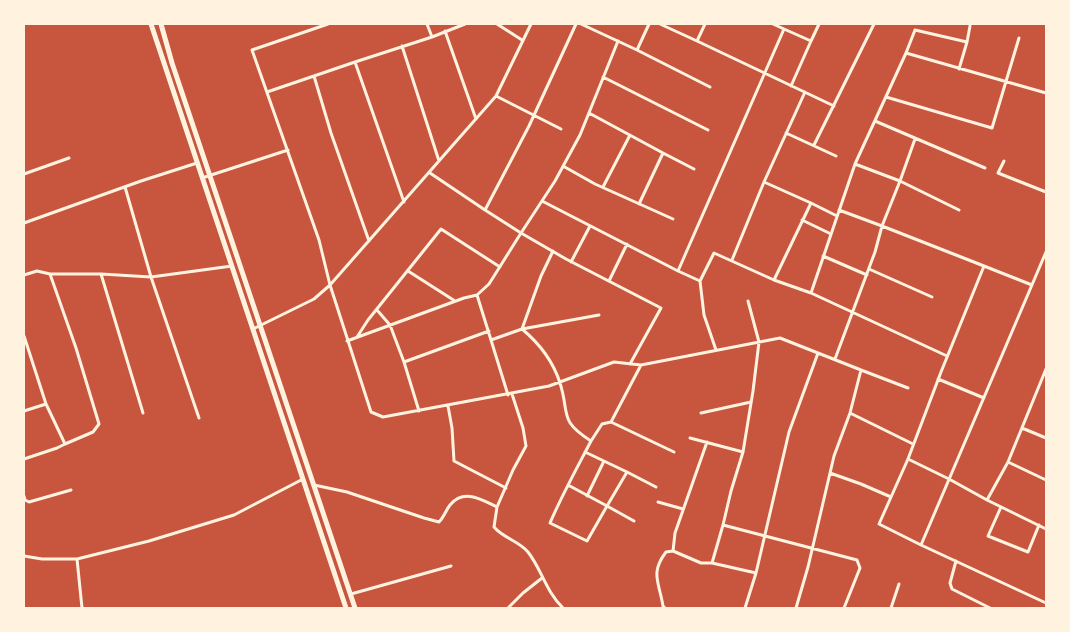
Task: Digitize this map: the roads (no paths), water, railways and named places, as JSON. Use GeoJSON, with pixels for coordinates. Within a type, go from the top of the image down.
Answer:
{"type":"FeatureCollection","features":[{"type":"Feature","properties":{"kind":"main road"},"geometry":{"type":"LineString","coordinates":[[151,24],[346,608]]}},
{"type":"Feature","properties":{"kind":"main road"},"geometry":{"type":"LineString","coordinates":[[161,24],[355,608]]}},
{"type":"Feature","properties":{"kind":"street"},"geometry":{"type":"LineString","coordinates":[[327,24],[252,50],[319,240],[330,285],[371,412],[383,418],[549,386],[614,362],[641,365],[780,338],[908,388]]}},
{"type":"Feature","properties":{"kind":"street"},"geometry":{"type":"LineString","coordinates":[[427,24],[432,37]]}},
{"type":"Feature","properties":{"kind":"street"},"geometry":{"type":"LineString","coordinates":[[267,92],[432,37],[464,24]]}},
{"type":"Feature","properties":{"kind":"street"},"geometry":{"type":"LineString","coordinates":[[497,24],[522,40]]}},
{"type":"Feature","properties":{"kind":"street"},"geometry":{"type":"LineString","coordinates":[[253,329],[314,299],[330,285],[496,96],[530,24]]}},
{"type":"Feature","properties":{"kind":"street"},"geometry":{"type":"LineString","coordinates":[[485,210],[534,115],[576,24]]}},
{"type":"Feature","properties":{"kind":"street"},"geometry":{"type":"LineString","coordinates":[[581,24],[710,87]]}},
{"type":"Feature","properties":{"kind":"street"},"geometry":{"type":"LineString","coordinates":[[637,50],[649,24]]}},
{"type":"Feature","properties":{"kind":"street"},"geometry":{"type":"LineString","coordinates":[[660,24],[834,106]]}},
{"type":"Feature","properties":{"kind":"street"},"geometry":{"type":"LineString","coordinates":[[697,41],[705,24]]}},
{"type":"Feature","properties":{"kind":"street"},"geometry":{"type":"LineString","coordinates":[[773,24],[811,41]]}},
{"type":"Feature","properties":{"kind":"street"},"geometry":{"type":"LineString","coordinates":[[791,86],[819,24]]}},
{"type":"Feature","properties":{"kind":"street"},"geometry":{"type":"LineString","coordinates":[[814,146],[874,24]]}},
{"type":"Feature","properties":{"kind":"street"},"geometry":{"type":"LineString","coordinates":[[960,69],[970,26]]}},
{"type":"Feature","properties":{"kind":"street"},"geometry":{"type":"LineString","coordinates":[[678,271],[784,29]]}},
{"type":"Feature","properties":{"kind":"street"},"geometry":{"type":"LineString","coordinates":[[810,293],[855,164],[916,30],[967,42]]}},
{"type":"Feature","properties":{"kind":"street"},"geometry":{"type":"LineString","coordinates":[[445,31],[476,119]]}},
{"type":"Feature","properties":{"kind":"street"},"geometry":{"type":"LineString","coordinates":[[886,97],[992,128],[1019,38]]}},
{"type":"Feature","properties":{"kind":"street"},"geometry":{"type":"LineString","coordinates":[[347,341],[455,301],[477,295],[489,284],[542,201],[580,135],[618,41]]}},
{"type":"Feature","properties":{"kind":"street"},"geometry":{"type":"LineString","coordinates":[[402,46],[440,161]]}},
{"type":"Feature","properties":{"kind":"street"},"geometry":{"type":"LineString","coordinates":[[906,53],[1046,93]]}},
{"type":"Feature","properties":{"kind":"street"},"geometry":{"type":"LineString","coordinates":[[355,62],[404,202]]}},
{"type":"Feature","properties":{"kind":"street"},"geometry":{"type":"LineString","coordinates":[[314,76],[331,133],[369,241]]}},
{"type":"Feature","properties":{"kind":"street"},"geometry":{"type":"LineString","coordinates":[[603,77],[708,130]]}},
{"type":"Feature","properties":{"kind":"street"},"geometry":{"type":"LineString","coordinates":[[732,260],[764,182],[805,92]]}},
{"type":"Feature","properties":{"kind":"street"},"geometry":{"type":"LineString","coordinates":[[496,96],[561,129]]}},
{"type":"Feature","properties":{"kind":"street"},"geometry":{"type":"LineString","coordinates":[[589,113],[694,169]]}},
{"type":"Feature","properties":{"kind":"street"},"geometry":{"type":"LineString","coordinates":[[874,121],[985,168]]}},
{"type":"Feature","properties":{"kind":"street"},"geometry":{"type":"LineString","coordinates":[[786,133],[836,156]]}},
{"type":"Feature","properties":{"kind":"street"},"geometry":{"type":"LineString","coordinates":[[603,188],[630,135]]}},
{"type":"Feature","properties":{"kind":"street"},"geometry":{"type":"LineString","coordinates":[[835,359],[915,139]]}},
{"type":"Feature","properties":{"kind":"street"},"geometry":{"type":"LineString","coordinates":[[202,178],[288,150]]}},
{"type":"Feature","properties":{"kind":"street"},"geometry":{"type":"LineString","coordinates":[[640,204],[663,153]]}},
{"type":"Feature","properties":{"kind":"street"},"geometry":{"type":"LineString","coordinates":[[24,174],[69,158]]}},
{"type":"Feature","properties":{"kind":"street"},"geometry":{"type":"LineString","coordinates":[[1004,161],[998,173],[1046,192]]}},
{"type":"Feature","properties":{"kind":"street"},"geometry":{"type":"LineString","coordinates":[[24,223],[197,163]]}},
{"type":"Feature","properties":{"kind":"street"},"geometry":{"type":"LineString","coordinates":[[855,164],[900,181],[958,210]]}},
{"type":"Feature","properties":{"kind":"street"},"geometry":{"type":"LineString","coordinates":[[563,166],[603,188],[672,219]]}},
{"type":"Feature","properties":{"kind":"street"},"geometry":{"type":"LineString","coordinates":[[430,173],[521,233],[571,262],[661,308],[630,364]]}},
{"type":"Feature","properties":{"kind":"street"},"geometry":{"type":"LineString","coordinates":[[764,182],[837,216]]}},
{"type":"Feature","properties":{"kind":"street"},"geometry":{"type":"LineString","coordinates":[[125,187],[151,278],[198,418]]}},
{"type":"Feature","properties":{"kind":"street"},"geometry":{"type":"LineString","coordinates":[[542,201],[700,281]]}},
{"type":"Feature","properties":{"kind":"street"},"geometry":{"type":"LineString","coordinates":[[774,280],[811,203]]}},
{"type":"Feature","properties":{"kind":"street"},"geometry":{"type":"LineString","coordinates":[[839,210],[1032,285]]}},
{"type":"Feature","properties":{"kind":"street"},"geometry":{"type":"LineString","coordinates":[[802,220],[831,234]]}},
{"type":"Feature","properties":{"kind":"street"},"geometry":{"type":"LineString","coordinates":[[571,262],[590,226]]}},
{"type":"Feature","properties":{"kind":"street"},"geometry":{"type":"LineString","coordinates":[[357,337],[440,229],[500,267]]}},
{"type":"Feature","properties":{"kind":"street"},"geometry":{"type":"LineString","coordinates":[[609,281],[627,244]]}},
{"type":"Feature","properties":{"kind":"street"},"geometry":{"type":"LineString","coordinates":[[522,330],[541,276],[553,251]]}},
{"type":"Feature","properties":{"kind":"street"},"geometry":{"type":"LineString","coordinates":[[921,545],[1046,252]]}},
{"type":"Feature","properties":{"kind":"street"},"geometry":{"type":"LineString","coordinates":[[716,350],[704,315],[700,281],[714,253],[853,312],[947,356]]}},
{"type":"Feature","properties":{"kind":"street"},"geometry":{"type":"LineString","coordinates":[[823,256],[867,275]]}},
{"type":"Feature","properties":{"kind":"street"},"geometry":{"type":"LineString","coordinates":[[24,275],[37,271],[50,274],[101,274],[151,278],[232,266]]}},
{"type":"Feature","properties":{"kind":"street"},"geometry":{"type":"LineString","coordinates":[[984,266],[908,459],[879,524],[1046,603]]}},
{"type":"Feature","properties":{"kind":"street"},"geometry":{"type":"LineString","coordinates":[[869,269],[932,297]]}},
{"type":"Feature","properties":{"kind":"street"},"geometry":{"type":"LineString","coordinates":[[408,271],[455,301]]}},
{"type":"Feature","properties":{"kind":"street"},"geometry":{"type":"LineString","coordinates":[[24,459],[93,432],[99,424],[76,348],[50,274]]}},
{"type":"Feature","properties":{"kind":"street"},"geometry":{"type":"LineString","coordinates":[[101,274],[143,413]]}},
{"type":"Feature","properties":{"kind":"street"},"geometry":{"type":"LineString","coordinates":[[477,295],[523,428],[526,446],[497,507],[494,528],[520,544],[529,554],[553,598],[563,608]]}},
{"type":"Feature","properties":{"kind":"street"},"geometry":{"type":"LineString","coordinates":[[712,563],[743,452],[751,402],[759,342],[748,301]]}},
{"type":"Feature","properties":{"kind":"street"},"geometry":{"type":"LineString","coordinates":[[376,310],[390,325],[419,411]]}},
{"type":"Feature","properties":{"kind":"street"},"geometry":{"type":"LineString","coordinates":[[491,340],[522,330],[599,314]]}},
{"type":"Feature","properties":{"kind":"street"},"geometry":{"type":"LineString","coordinates":[[522,330],[546,352],[560,382],[567,419],[570,425],[576,432],[591,441]]}},
{"type":"Feature","properties":{"kind":"street"},"geometry":{"type":"LineString","coordinates":[[404,362],[489,331]]}},
{"type":"Feature","properties":{"kind":"street"},"geometry":{"type":"LineString","coordinates":[[24,336],[46,404],[64,444]]}},
{"type":"Feature","properties":{"kind":"street"},"geometry":{"type":"LineString","coordinates":[[745,608],[756,573],[789,432],[818,353]]}},
{"type":"Feature","properties":{"kind":"street"},"geometry":{"type":"LineString","coordinates":[[611,422],[641,365]]}},
{"type":"Feature","properties":{"kind":"street"},"geometry":{"type":"LineString","coordinates":[[988,500],[1008,462],[1046,369]]}},
{"type":"Feature","properties":{"kind":"street"},"geometry":{"type":"LineString","coordinates":[[796,608],[834,456],[850,413],[861,370]]}},
{"type":"Feature","properties":{"kind":"street"},"geometry":{"type":"LineString","coordinates":[[938,379],[984,398]]}},
{"type":"Feature","properties":{"kind":"street"},"geometry":{"type":"LineString","coordinates":[[701,413],[751,402]]}},
{"type":"Feature","properties":{"kind":"street"},"geometry":{"type":"LineString","coordinates":[[24,411],[46,404]]}},
{"type":"Feature","properties":{"kind":"street"},"geometry":{"type":"LineString","coordinates":[[448,406],[452,428],[454,461],[506,488]]}},
{"type":"Feature","properties":{"kind":"street"},"geometry":{"type":"LineString","coordinates":[[850,413],[913,444]]}},
{"type":"Feature","properties":{"kind":"street"},"geometry":{"type":"LineString","coordinates":[[627,472],[587,541],[550,523],[585,452],[602,424],[611,422],[674,452]]}},
{"type":"Feature","properties":{"kind":"street"},"geometry":{"type":"LineString","coordinates":[[1022,428],[1046,438]]}},
{"type":"Feature","properties":{"kind":"street"},"geometry":{"type":"LineString","coordinates":[[690,438],[743,452]]}},
{"type":"Feature","properties":{"kind":"street"},"geometry":{"type":"LineString","coordinates":[[674,551],[676,533],[683,509],[707,442]]}},
{"type":"Feature","properties":{"kind":"street"},"geometry":{"type":"LineString","coordinates":[[585,452],[656,487]]}},
{"type":"Feature","properties":{"kind":"street"},"geometry":{"type":"LineString","coordinates":[[908,459],[1046,528]]}},
{"type":"Feature","properties":{"kind":"street"},"geometry":{"type":"LineString","coordinates":[[587,496],[604,461]]}},
{"type":"Feature","properties":{"kind":"street"},"geometry":{"type":"LineString","coordinates":[[1008,462],[1046,480]]}},
{"type":"Feature","properties":{"kind":"street"},"geometry":{"type":"LineString","coordinates":[[830,473],[891,497]]}},
{"type":"Feature","properties":{"kind":"street"},"geometry":{"type":"LineString","coordinates":[[24,556],[42,559],[77,558],[149,541],[234,515],[303,479]]}},
{"type":"Feature","properties":{"kind":"street"},"geometry":{"type":"LineString","coordinates":[[314,485],[347,492],[439,522],[456,498],[463,496],[474,496],[497,507]]}},
{"type":"Feature","properties":{"kind":"street"},"geometry":{"type":"LineString","coordinates":[[568,485],[634,521]]}},
{"type":"Feature","properties":{"kind":"street"},"geometry":{"type":"LineString","coordinates":[[24,496],[25,500],[29,502],[71,490]]}},
{"type":"Feature","properties":{"kind":"street"},"geometry":{"type":"LineString","coordinates":[[658,502],[683,509]]}},
{"type":"Feature","properties":{"kind":"street"},"geometry":{"type":"LineString","coordinates":[[1001,507],[988,536],[1028,552],[1039,525]]}},
{"type":"Feature","properties":{"kind":"street"},"geometry":{"type":"LineString","coordinates":[[723,525],[857,560],[860,568],[844,608]]}},
{"type":"Feature","properties":{"kind":"street"},"geometry":{"type":"LineString","coordinates":[[665,608],[655,572],[658,562],[666,552],[674,551],[701,563],[712,563],[756,573]]}},
{"type":"Feature","properties":{"kind":"street"},"geometry":{"type":"LineString","coordinates":[[77,558],[82,608]]}},
{"type":"Feature","properties":{"kind":"street"},"geometry":{"type":"LineString","coordinates":[[956,561],[950,583],[952,590],[990,608]]}},
{"type":"Feature","properties":{"kind":"street"},"geometry":{"type":"LineString","coordinates":[[351,594],[451,566]]}},
{"type":"Feature","properties":{"kind":"street"},"geometry":{"type":"LineString","coordinates":[[508,608],[542,578]]}},
{"type":"Feature","properties":{"kind":"street"},"geometry":{"type":"LineString","coordinates":[[891,608],[899,584]]}}]}
